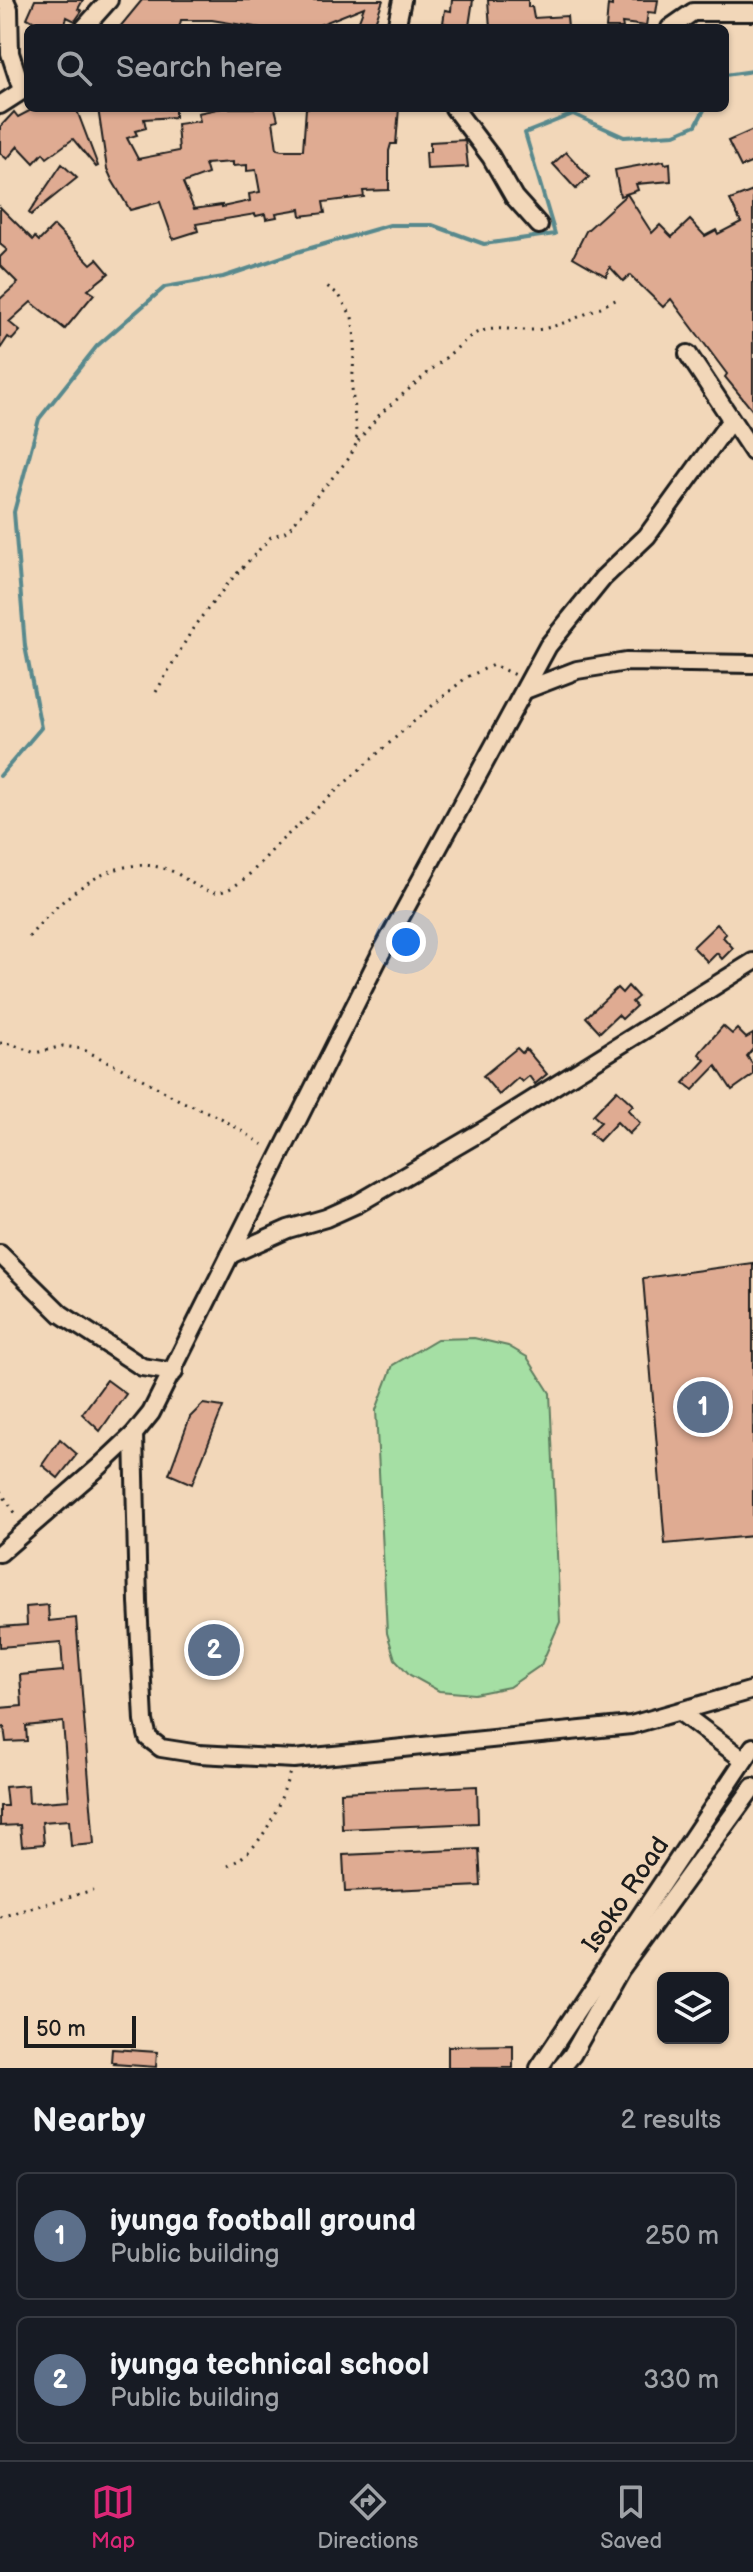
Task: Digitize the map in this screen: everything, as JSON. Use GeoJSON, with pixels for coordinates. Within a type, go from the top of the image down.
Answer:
{"type":"FeatureCollection","features":[{"type":"Feature","properties":{"kind":"street"},"geometry":{"type":"LineString","coordinates":[[5,0],[9,9],[10,53],[24,86]]}},
{"type":"Feature","properties":{"kind":"street"},"geometry":{"type":"LineString","coordinates":[[88,24],[109,0]]}},
{"type":"Feature","properties":{"kind":"street"},"geometry":{"type":"LineString","coordinates":[[397,24],[402,0]]}},
{"type":"Feature","properties":{"kind":"street"},"geometry":{"type":"LineString","coordinates":[[674,24],[692,6],[753,12]]}},
{"type":"Feature","properties":{"kind":"street"},"geometry":{"type":"LineString","coordinates":[[0,105],[24,89]]}},
{"type":"Feature","properties":{"kind":"street"},"geometry":{"type":"LineString","coordinates":[[457,112],[491,157],[514,197],[539,225]]}},
{"type":"Feature","properties":{"kind":"street"},"geometry":{"type":"LineString","coordinates":[[688,354],[753,452]]}},
{"type":"Feature","properties":{"kind":"street"},"geometry":{"type":"LineString","coordinates":[[0,1553],[134,1434],[151,1413],[380,955],[556,633],[603,578],[647,536],[731,420]]}},
{"type":"Feature","properties":{"kind":"street"},"geometry":{"type":"LineString","coordinates":[[527,686],[577,670],[626,662],[753,664]]}},
{"type":"Feature","properties":{"kind":"street"},"geometry":{"type":"LineString","coordinates":[[230,1255],[288,1229],[326,1218],[357,1204],[484,1130],[753,962]]}},
{"type":"Feature","properties":{"kind":"street"},"geometry":{"type":"LineString","coordinates":[[0,1254],[61,1314],[142,1367],[174,1372]]}},
{"type":"Feature","properties":{"kind":"street"},"geometry":{"type":"LineString","coordinates":[[134,1434],[144,1721],[148,1738],[161,1748],[199,1754],[294,1759],[631,1725],[753,1690]]}},
{"type":"Feature","properties":{"kind":"street"},"geometry":{"type":"LineString","coordinates":[[680,1712],[748,1753]]}},
{"type":"Feature","properties":{"kind":"street","name":"Isoko Road"},"geometry":{"type":"LineString","coordinates":[[539,2068],[748,1753]]}},
{"type":"Feature","properties":{"kind":"street"},"geometry":{"type":"LineString","coordinates":[[561,2068],[572,2055],[620,1970],[753,1787]]}},
{"type":"Feature","properties":{"kind":"path"},"geometry":{"type":"LineString","coordinates":[[324,284],[339,295],[352,317],[355,339],[352,388],[357,442]]}},
{"type":"Feature","properties":{"kind":"path"},"geometry":{"type":"LineString","coordinates":[[156,692],[195,625],[271,537],[287,531],[350,457],[357,442],[380,414],[472,335],[498,328],[545,329],[620,298]]}},
{"type":"Feature","properties":{"kind":"path"},"geometry":{"type":"LineString","coordinates":[[29,937],[67,896],[112,870],[137,864],[172,872],[212,892],[224,891],[238,882],[467,677],[493,665],[527,686]]}},
{"type":"Feature","properties":{"kind":"path"},"geometry":{"type":"LineString","coordinates":[[0,1043],[35,1053],[63,1046],[82,1049],[181,1101],[221,1118],[280,1155]]}},
{"type":"Feature","properties":{"kind":"path"},"geometry":{"type":"LineString","coordinates":[[0,1491],[27,1531]]}},
{"type":"Feature","properties":{"kind":"path"},"geometry":{"type":"LineString","coordinates":[[228,1866],[249,1853],[267,1830],[294,1759]]}},
{"type":"Feature","properties":{"kind":"path"},"geometry":{"type":"LineString","coordinates":[[0,1917],[93,1890]]}},
{"type":"Feature","properties":{"kind":"green space"},"geometry":{"type":"Polygon","coordinates":[[[474,1338],[508,1346],[527,1357],[550,1393],[560,1622],[541,1665],[509,1687],[474,1694],[439,1691],[410,1675],[395,1659],[387,1633],[376,1410],[393,1365],[437,1339],[474,1338]]]}},
{"type":"Feature","properties":{"kind":"building"},"geometry":{"type":"Polygon","coordinates":[[[35,0],[83,0],[78,9],[82,11],[75,21],[67,17],[65,24],[32,24],[33,21],[27,18],[35,0]]]}},
{"type":"Feature","properties":{"kind":"building"},"geometry":{"type":"Polygon","coordinates":[[[142,0],[383,0],[374,24],[358,24],[364,7],[322,24],[236,24],[181,20],[180,24],[122,24],[142,0]]]}},
{"type":"Feature","properties":{"kind":"building"},"geometry":{"type":"Polygon","coordinates":[[[452,0],[473,0],[469,24],[443,23],[445,10],[451,11],[452,0]]]}},
{"type":"Feature","properties":{"kind":"building"},"geometry":{"type":"Polygon","coordinates":[[[488,0],[528,0],[534,18],[567,16],[568,24],[490,24],[488,0]]]}},
{"type":"Feature","properties":{"kind":"building"},"geometry":{"type":"Polygon","coordinates":[[[612,0],[658,0],[656,13],[648,12],[646,24],[606,24],[608,5],[612,6],[612,0]]]}},
{"type":"Feature","properties":{"kind":"building"},"geometry":{"type":"Polygon","coordinates":[[[14,112],[18,117],[27,112],[78,112],[98,166],[73,139],[47,158],[43,153],[34,163],[18,146],[7,159],[0,153],[0,127],[14,112]]]}},
{"type":"Feature","properties":{"kind":"building"},"geometry":{"type":"Polygon","coordinates":[[[99,112],[175,112],[175,117],[144,119],[146,128],[135,131],[137,135],[127,138],[138,159],[179,151],[177,124],[200,121],[198,113],[203,112],[276,112],[278,120],[273,121],[277,149],[303,150],[306,112],[399,112],[396,144],[391,144],[389,151],[389,190],[363,191],[364,197],[323,202],[325,213],[301,216],[300,209],[276,213],[277,217],[266,219],[265,214],[255,214],[196,224],[198,231],[173,239],[160,202],[130,210],[107,169],[99,112]],[[233,162],[205,164],[208,174],[183,183],[194,209],[250,201],[249,194],[260,192],[256,170],[247,171],[247,165],[233,166],[233,162]]]}},
{"type":"Feature","properties":{"kind":"building"},"geometry":{"type":"Polygon","coordinates":[[[753,130],[753,162],[741,167],[728,141],[753,130]]]}},
{"type":"Feature","properties":{"kind":"building"},"geometry":{"type":"Polygon","coordinates":[[[465,140],[468,167],[427,169],[426,152],[430,152],[430,142],[465,140]]]}},
{"type":"Feature","properties":{"kind":"building"},"geometry":{"type":"Polygon","coordinates":[[[566,152],[589,177],[576,189],[553,164],[566,152]]]}},
{"type":"Feature","properties":{"kind":"building"},"geometry":{"type":"Polygon","coordinates":[[[664,161],[665,164],[670,163],[671,181],[636,184],[638,190],[620,196],[615,170],[664,161]]]}},
{"type":"Feature","properties":{"kind":"building"},"geometry":{"type":"Polygon","coordinates":[[[62,164],[77,178],[31,215],[29,213],[62,164]]]}},
{"type":"Feature","properties":{"kind":"building"},"geometry":{"type":"Polygon","coordinates":[[[753,191],[753,411],[725,377],[727,374],[671,299],[663,307],[630,275],[623,281],[610,267],[606,276],[573,257],[586,231],[627,194],[652,233],[660,225],[672,237],[690,220],[705,236],[716,230],[718,234],[741,222],[730,200],[753,191]]]}},
{"type":"Feature","properties":{"kind":"building"},"geometry":{"type":"Polygon","coordinates":[[[0,207],[33,240],[35,237],[39,241],[54,226],[91,264],[97,259],[109,273],[88,290],[94,294],[65,329],[31,302],[9,322],[20,331],[12,340],[8,337],[0,349],[0,299],[18,283],[0,265],[0,257],[7,250],[0,244],[0,207]]]}},
{"type":"Feature","properties":{"kind":"building"},"geometry":{"type":"Polygon","coordinates":[[[717,924],[733,948],[722,959],[717,953],[708,962],[693,947],[717,924]]]}},
{"type":"Feature","properties":{"kind":"building"},"geometry":{"type":"Polygon","coordinates":[[[628,986],[638,997],[632,1002],[636,1006],[622,1019],[618,1015],[600,1032],[586,1017],[617,988],[622,993],[628,986]]]}},
{"type":"Feature","properties":{"kind":"building"},"geometry":{"type":"Polygon","coordinates":[[[723,1026],[732,1034],[737,1029],[746,1038],[753,1034],[753,1049],[747,1056],[753,1065],[753,1075],[732,1090],[716,1066],[693,1090],[684,1083],[705,1060],[699,1054],[723,1026]]]}},
{"type":"Feature","properties":{"kind":"building"},"geometry":{"type":"Polygon","coordinates":[[[517,1048],[522,1053],[526,1049],[547,1074],[535,1084],[529,1076],[522,1082],[518,1078],[499,1095],[483,1076],[517,1048]]]}},
{"type":"Feature","properties":{"kind":"building"},"geometry":{"type":"Polygon","coordinates":[[[617,1090],[633,1105],[628,1110],[640,1123],[629,1134],[617,1122],[599,1141],[590,1133],[601,1122],[593,1115],[617,1090]]]}},
{"type":"Feature","properties":{"kind":"building"},"geometry":{"type":"Polygon","coordinates":[[[753,1263],[753,1536],[665,1544],[643,1278],[753,1263]]]}},
{"type":"Feature","properties":{"kind":"building"},"geometry":{"type":"Polygon","coordinates":[[[107,1380],[126,1394],[100,1431],[82,1414],[107,1380]]]}},
{"type":"Feature","properties":{"kind":"building"},"geometry":{"type":"Polygon","coordinates":[[[203,1404],[223,1407],[192,1484],[169,1474],[190,1417],[203,1404]]]}},
{"type":"Feature","properties":{"kind":"building"},"geometry":{"type":"Polygon","coordinates":[[[60,1439],[77,1454],[58,1478],[42,1465],[60,1439]]]}},
{"type":"Feature","properties":{"kind":"building"},"geometry":{"type":"Polygon","coordinates":[[[48,1605],[49,1621],[76,1618],[94,1844],[71,1846],[69,1820],[42,1822],[44,1844],[22,1846],[20,1825],[0,1826],[0,1806],[7,1806],[5,1787],[28,1785],[29,1803],[69,1800],[63,1722],[26,1726],[27,1741],[6,1742],[4,1727],[0,1728],[0,1708],[22,1706],[20,1675],[63,1671],[61,1642],[0,1647],[0,1627],[27,1625],[26,1607],[48,1605]]]}},
{"type":"Feature","properties":{"kind":"building"},"geometry":{"type":"Polygon","coordinates":[[[477,1786],[478,1823],[342,1829],[341,1792],[477,1786]]]}},
{"type":"Feature","properties":{"kind":"building"},"geometry":{"type":"Polygon","coordinates":[[[479,1849],[481,1886],[345,1892],[343,1855],[479,1849]]]}},
{"type":"Feature","properties":{"kind":"building"},"geometry":{"type":"Polygon","coordinates":[[[513,2045],[513,2068],[448,2068],[448,2046],[513,2045]]]}},
{"type":"Feature","properties":{"kind":"building"},"geometry":{"type":"Polygon","coordinates":[[[112,2049],[157,2052],[156,2067],[114,2064],[111,2062],[112,2049]]]}},
{"type":"Feature","properties":{"kind":"waterway"},"geometry":{"type":"LineString","coordinates":[[729,74],[753,71]]}},
{"type":"Feature","properties":{"kind":"waterway"},"geometry":{"type":"LineString","coordinates":[[0,776],[41,728],[25,646],[14,512],[39,419],[97,346],[165,287],[223,277],[390,225],[432,225],[484,244],[555,234],[525,133],[573,114],[624,137],[675,134],[696,125],[703,112]]}},
{"type":"Feature","properties":{"kind":"place","name":"iyunga football ground"},"geometry":{"type":"Point","coordinates":[703,1407]}},
{"type":"Feature","properties":{"kind":"place","name":"iyunga technical school"},"geometry":{"type":"Point","coordinates":[214,1650]}}]}
